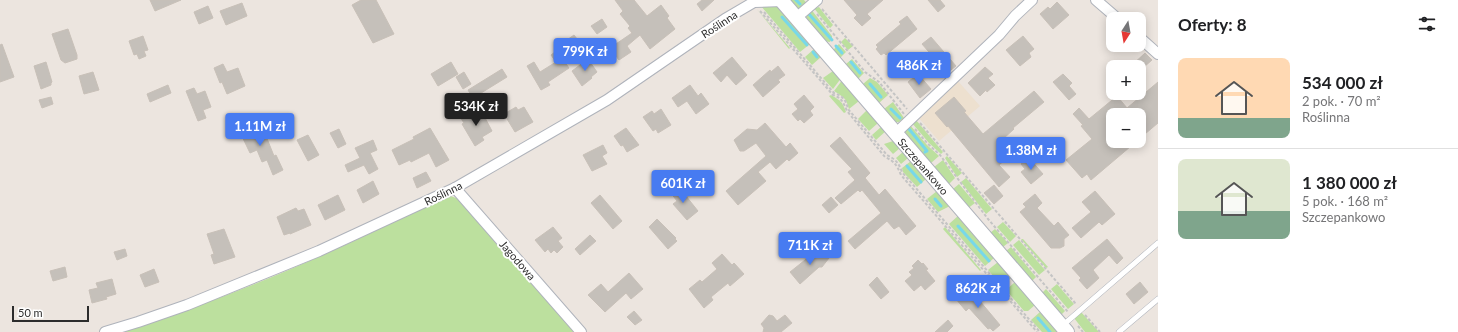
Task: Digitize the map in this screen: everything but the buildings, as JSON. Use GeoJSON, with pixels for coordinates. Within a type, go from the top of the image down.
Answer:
{"type":"FeatureCollection","features":[{"type":"Feature","properties":{"kind":"street"},"geometry":{"type":"LineString","coordinates":[[896,133],[999,35],[1015,16],[1032,0]]}},
{"type":"Feature","properties":{"kind":"street"},"geometry":{"type":"LineString","coordinates":[[1096,0],[1110,12]]}},
{"type":"Feature","properties":{"kind":"street","name":"Roślinna"},"geometry":{"type":"LineString","coordinates":[[106,332],[187,305],[318,251],[455,188],[607,100],[725,19],[755,1],[782,1]]}},
{"type":"Feature","properties":{"kind":"street","name":"Szczepankowo"},"geometry":{"type":"LineString","coordinates":[[782,1],[896,133],[1067,325]]}},
{"type":"Feature","properties":{"kind":"street"},"geometry":{"type":"LineString","coordinates":[[796,18],[814,3]]}},
{"type":"Feature","properties":{"kind":"street"},"geometry":{"type":"LineString","coordinates":[[1146,43],[1158,54]]}},
{"type":"Feature","properties":{"kind":"street","name":"Jagodowa"},"geometry":{"type":"LineString","coordinates":[[455,188],[581,332]]}},
{"type":"Feature","properties":{"kind":"lane"},"geometry":{"type":"LineString","coordinates":[[1067,325],[1080,310],[1158,243]]}},
{"type":"Feature","properties":{"kind":"lane"},"geometry":{"type":"LineString","coordinates":[[1119,332],[1158,299]]}},
{"type":"Feature","properties":{"kind":"path"},"geometry":{"type":"LineString","coordinates":[[755,1],[757,8],[833,95],[840,97],[847,111],[885,157],[893,161],[898,166],[901,174],[1037,332]]}},
{"type":"Feature","properties":{"kind":"path"},"geometry":{"type":"LineString","coordinates":[[755,1],[834,92],[846,101],[848,109],[887,155],[895,159],[900,165],[902,172],[1040,332]]}},
{"type":"Feature","properties":{"kind":"path"},"geometry":{"type":"LineString","coordinates":[[814,3],[817,3],[911,118],[928,144],[940,154],[1067,325],[1083,332]]}},
{"type":"Feature","properties":{"kind":"path"},"geometry":{"type":"LineString","coordinates":[[814,3],[865,72],[879,82],[1100,332]]}},
{"type":"Feature","properties":{"kind":"shaded area"},"geometry":{"type":"Polygon","coordinates":[[[957,80],[980,106],[939,141],[918,117],[957,80]]]}},
{"type":"Feature","properties":{"kind":"green space"},"geometry":{"type":"Polygon","coordinates":[[[787,0],[804,0],[808,5],[801,8],[796,8],[787,0]]]}},
{"type":"Feature","properties":{"kind":"green space"},"geometry":{"type":"Polygon","coordinates":[[[814,5],[816,8],[819,7],[833,25],[830,28],[813,7],[814,5]]]}},
{"type":"Feature","properties":{"kind":"green space"},"geometry":{"type":"Polygon","coordinates":[[[761,6],[774,6],[780,8],[810,41],[810,44],[800,52],[761,6]]]}},
{"type":"Feature","properties":{"kind":"green space"},"geometry":{"type":"Polygon","coordinates":[[[756,8],[790,48],[789,49],[756,8]]]}},
{"type":"Feature","properties":{"kind":"green space"},"geometry":{"type":"Polygon","coordinates":[[[810,8],[832,36],[830,42],[823,41],[806,18],[810,8]]]}},
{"type":"Feature","properties":{"kind":"green space"},"geometry":{"type":"Polygon","coordinates":[[[845,38],[853,46],[848,50],[841,42],[845,38]]]}},
{"type":"Feature","properties":{"kind":"green space"},"geometry":{"type":"Polygon","coordinates":[[[839,44],[846,52],[840,58],[833,51],[839,44]]]}},
{"type":"Feature","properties":{"kind":"green space"},"geometry":{"type":"Polygon","coordinates":[[[814,49],[821,57],[812,65],[805,57],[814,49]]]}},
{"type":"Feature","properties":{"kind":"green space"},"geometry":{"type":"Polygon","coordinates":[[[852,59],[864,73],[858,79],[846,64],[852,59]]]}},
{"type":"Feature","properties":{"kind":"green space"},"geometry":{"type":"Polygon","coordinates":[[[833,71],[842,77],[833,89],[823,78],[833,71]]]}},
{"type":"Feature","properties":{"kind":"green space"},"geometry":{"type":"Polygon","coordinates":[[[870,78],[877,82],[888,95],[879,103],[863,84],[870,78]]]}},
{"type":"Feature","properties":{"kind":"green space"},"geometry":{"type":"Polygon","coordinates":[[[843,79],[859,101],[849,109],[842,96],[834,91],[843,79]]]}},
{"type":"Feature","properties":{"kind":"green space"},"geometry":{"type":"Polygon","coordinates":[[[831,95],[841,102],[846,112],[844,113],[829,96],[831,95]]]}},
{"type":"Feature","properties":{"kind":"green space"},"geometry":{"type":"Polygon","coordinates":[[[893,102],[904,118],[899,122],[894,122],[884,109],[893,102]]]}},
{"type":"Feature","properties":{"kind":"green space"},"geometry":{"type":"Polygon","coordinates":[[[867,110],[878,123],[869,131],[858,119],[867,110]]]}},
{"type":"Feature","properties":{"kind":"green space"},"geometry":{"type":"Polygon","coordinates":[[[916,120],[943,152],[941,154],[929,143],[912,123],[916,120]]]}},
{"type":"Feature","properties":{"kind":"green space"},"geometry":{"type":"Polygon","coordinates":[[[910,125],[927,145],[939,156],[931,163],[905,134],[906,129],[910,125]]]}},
{"type":"Feature","properties":{"kind":"green space"},"geometry":{"type":"Polygon","coordinates":[[[881,127],[887,130],[876,140],[872,135],[881,127]]]}},
{"type":"Feature","properties":{"kind":"green space"},"geometry":{"type":"Polygon","coordinates":[[[893,141],[900,148],[893,154],[884,144],[893,141]]]}},
{"type":"Feature","properties":{"kind":"green space"},"geometry":{"type":"Polygon","coordinates":[[[903,152],[908,158],[901,164],[896,158],[903,152]]]}},
{"type":"Feature","properties":{"kind":"green space"},"geometry":{"type":"Polygon","coordinates":[[[947,156],[962,173],[957,177],[945,158],[947,156]]]}},
{"type":"Feature","properties":{"kind":"green space"},"geometry":{"type":"Polygon","coordinates":[[[943,160],[955,178],[949,184],[946,184],[934,167],[943,160]]]}},
{"type":"Feature","properties":{"kind":"green space"},"geometry":{"type":"Polygon","coordinates":[[[911,161],[926,179],[917,187],[903,172],[902,168],[911,161]]]}},
{"type":"Feature","properties":{"kind":"green space"},"geometry":{"type":"Polygon","coordinates":[[[966,178],[992,209],[986,214],[961,182],[966,178]]]}},
{"type":"Feature","properties":{"kind":"green space"},"geometry":{"type":"Polygon","coordinates":[[[959,184],[975,203],[967,209],[953,191],[953,189],[959,184]]]}},
{"type":"Feature","properties":{"kind":"green space"},"geometry":{"type":"Polygon","coordinates":[[[937,191],[950,206],[938,212],[927,199],[937,191]]]}},
{"type":"Feature","properties":{"kind":"green space"},"geometry":{"type":"Polygon","coordinates":[[[448,195],[461,200],[575,332],[120,332],[181,312],[270,278],[358,239],[448,195]]]}},
{"type":"Feature","properties":{"kind":"green space"},"geometry":{"type":"Polygon","coordinates":[[[958,216],[994,258],[985,266],[949,224],[958,216]]]}},
{"type":"Feature","properties":{"kind":"green space"},"geometry":{"type":"Polygon","coordinates":[[[1003,222],[1016,236],[1010,242],[997,227],[1003,222]]]}},
{"type":"Feature","properties":{"kind":"green space"},"geometry":{"type":"Polygon","coordinates":[[[945,227],[981,270],[980,271],[943,229],[945,227]]]}},
{"type":"Feature","properties":{"kind":"green space"},"geometry":{"type":"Polygon","coordinates":[[[995,229],[1008,243],[1003,247],[990,233],[995,229]]]}},
{"type":"Feature","properties":{"kind":"green space"},"geometry":{"type":"Polygon","coordinates":[[[1021,239],[1023,239],[1048,267],[1046,268],[1021,239]]]}},
{"type":"Feature","properties":{"kind":"green space"},"geometry":{"type":"Polygon","coordinates":[[[1019,240],[1045,270],[1039,275],[1013,245],[1019,240]]]}},
{"type":"Feature","properties":{"kind":"green space"},"geometry":{"type":"Polygon","coordinates":[[[1011,247],[1036,277],[1032,281],[1006,251],[1011,247]]]}},
{"type":"Feature","properties":{"kind":"green space"},"geometry":{"type":"Polygon","coordinates":[[[998,262],[1011,278],[1002,286],[988,270],[998,262]]]}},
{"type":"Feature","properties":{"kind":"green space"},"geometry":{"type":"Polygon","coordinates":[[[1015,282],[1035,305],[1028,311],[1024,311],[1006,290],[1015,282]]]}},
{"type":"Feature","properties":{"kind":"green space"},"geometry":{"type":"Polygon","coordinates":[[[1057,284],[1074,304],[1068,309],[1051,289],[1057,284]]]}},
{"type":"Feature","properties":{"kind":"green space"},"geometry":{"type":"Polygon","coordinates":[[[1046,289],[1065,311],[1061,315],[1042,293],[1046,289]]]}},
{"type":"Feature","properties":{"kind":"green space"},"geometry":{"type":"Polygon","coordinates":[[[1040,312],[1061,332],[1042,332],[1031,320],[1040,312]]]}},
{"type":"Feature","properties":{"kind":"green space"},"geometry":{"type":"Polygon","coordinates":[[[1081,312],[1099,332],[1085,332],[1074,318],[1081,312]]]}},
{"type":"Feature","properties":{"kind":"waterway"},"geometry":{"type":"LineString","coordinates":[[796,0],[800,4]]}},
{"type":"Feature","properties":{"kind":"waterway"},"geometry":{"type":"LineString","coordinates":[[808,13],[832,40]]}},
{"type":"Feature","properties":{"kind":"waterway"},"geometry":{"type":"LineString","coordinates":[[782,17],[807,45]]}},
{"type":"Feature","properties":{"kind":"waterway"},"geometry":{"type":"LineString","coordinates":[[836,46],[842,53]]}},
{"type":"Feature","properties":{"kind":"waterway"},"geometry":{"type":"LineString","coordinates":[[813,52],[817,57]]}},
{"type":"Feature","properties":{"kind":"waterway"},"geometry":{"type":"LineString","coordinates":[[851,62],[860,73]]}},
{"type":"Feature","properties":{"kind":"waterway"},"geometry":{"type":"LineString","coordinates":[[870,84],[881,97]]}},
{"type":"Feature","properties":{"kind":"waterway"},"geometry":{"type":"LineString","coordinates":[[891,109],[900,118]]}},
{"type":"Feature","properties":{"kind":"waterway"},"geometry":{"type":"LineString","coordinates":[[909,129],[927,151],[925,152]]}},
{"type":"Feature","properties":{"kind":"waterway"},"geometry":{"type":"LineString","coordinates":[[907,166],[921,182]]}},
{"type":"Feature","properties":{"kind":"waterway"},"geometry":{"type":"LineString","coordinates":[[935,199],[941,206]]}},
{"type":"Feature","properties":{"kind":"waterway"},"geometry":{"type":"LineString","coordinates":[[958,226],[989,261]]}},
{"type":"Feature","properties":{"kind":"waterway"},"geometry":{"type":"LineString","coordinates":[[1038,318],[1050,332]]}}]}
